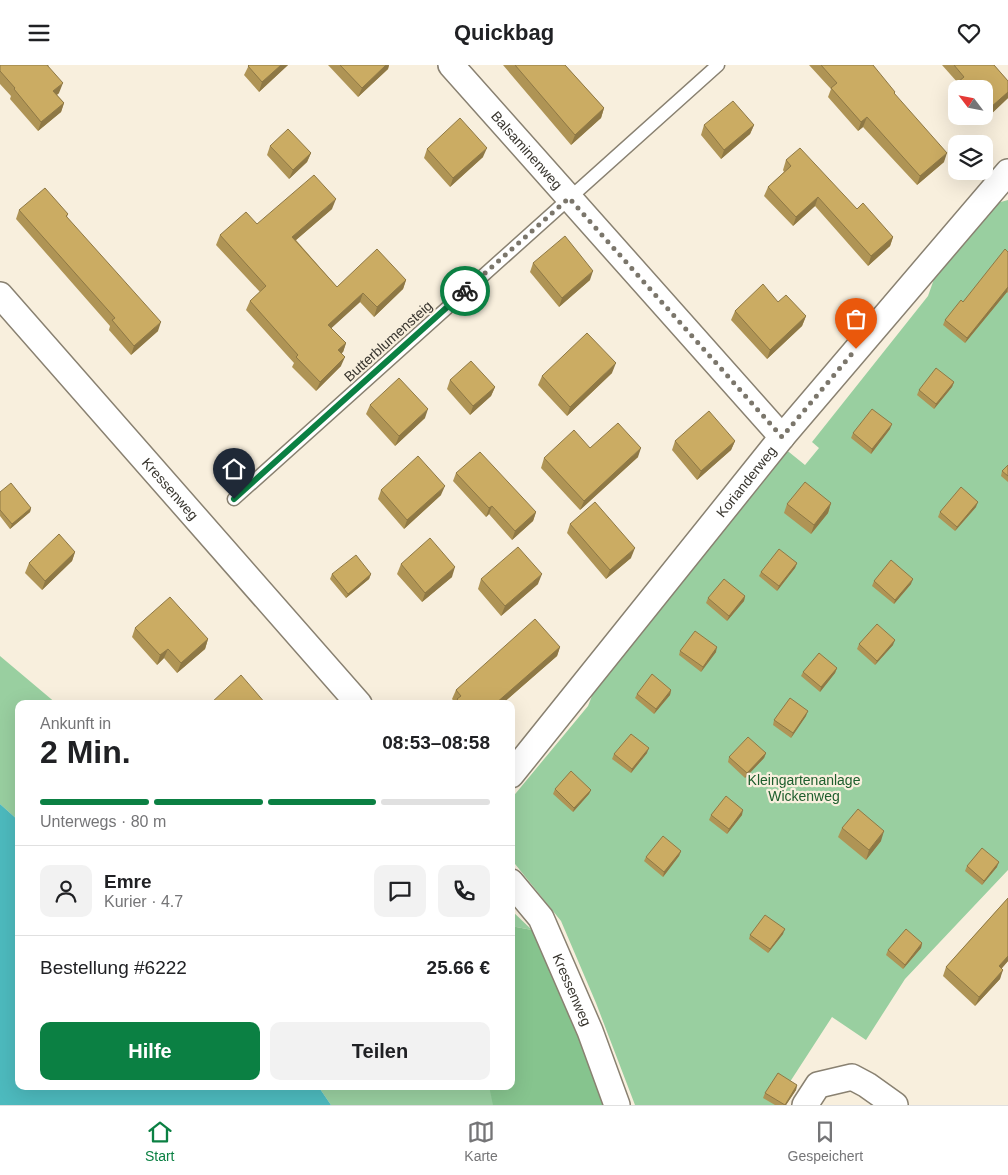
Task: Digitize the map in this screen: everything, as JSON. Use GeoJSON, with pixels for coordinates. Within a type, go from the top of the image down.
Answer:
{"type":"FeatureCollection","features":[{"type":"Feature","properties":{"kind":"street","name":"Balsaminenweg"},"geometry":{"type":"LineString","coordinates":[[450,65],[782,437]]}},
{"type":"Feature","properties":{"kind":"street","name":"Korianderweg"},"geometry":{"type":"LineString","coordinates":[[515,770],[782,437],[1008,172]]}},
{"type":"Feature","properties":{"kind":"street","name":"Kressenweg"},"geometry":{"type":"LineString","coordinates":[[0,295],[355,700]]}},
{"type":"Feature","properties":{"kind":"street","name":"Kressenweg"},"geometry":{"type":"LineString","coordinates":[[515,887],[541,918],[590,1031],[616,1105]]}},
{"type":"Feature","properties":{"kind":"street"},"geometry":{"type":"LineString","coordinates":[[804,1105],[818,1085],[852,1077],[895,1105]]}},
{"type":"Feature","properties":{"kind":"lane","name":"Butterblumensteig"},"geometry":{"type":"LineString","coordinates":[[234,499],[718,65]]}},
{"type":"Feature","properties":{"kind":"green space","name":"Kleingartenanlage Wickenweg"},"geometry":{"type":"Polygon","coordinates":[[[1008,200],[1008,870],[905,979],[866,1040],[832,1017],[775,1105],[635,1105],[596,1003],[561,921],[515,864],[515,794],[588,706],[597,683],[784,448],[805,465],[819,448],[812,442],[928,296],[940,262],[990,205],[1008,200]]]}},
{"type":"Feature","properties":{"kind":"green space"},"geometry":{"type":"Polygon","coordinates":[[[0,656],[52,700],[15,700],[15,817],[0,804],[0,656]]]}},
{"type":"Feature","properties":{"kind":"green space"},"geometry":{"type":"Polygon","coordinates":[[[515,914],[532,930],[515,927],[515,914]]]}},
{"type":"Feature","properties":{"kind":"green space"},"geometry":{"type":"Polygon","coordinates":[[[515,927],[532,930],[557,980],[604,1105],[493,1105],[490,1090],[515,1090],[515,927]]]}},
{"type":"Feature","properties":{"kind":"green space"},"geometry":{"type":"Polygon","coordinates":[[[321,1090],[491,1090],[494,1105],[331,1105],[321,1090]]]}},
{"type":"Feature","properties":{"kind":"water"},"geometry":{"type":"Polygon","coordinates":[[[0,804],[15,817],[15,1090],[321,1090],[331,1105],[0,1105],[0,804]]]}},
{"type":"Feature","properties":{"kind":"building"},"geometry":{"type":"Polygon","coordinates":[[[0,65],[47,65],[63,83],[53,91],[64,103],[41,122],[0,71],[0,65]]]}},
{"type":"Feature","properties":{"kind":"building"},"geometry":{"type":"Polygon","coordinates":[[[249,65],[281,65],[262,82],[249,65]]]}},
{"type":"Feature","properties":{"kind":"building"},"geometry":{"type":"Polygon","coordinates":[[[340,65],[386,65],[362,88],[340,65]]]}},
{"type":"Feature","properties":{"kind":"building"},"geometry":{"type":"Polygon","coordinates":[[[515,65],[565,65],[604,108],[575,135],[515,65]]]}},
{"type":"Feature","properties":{"kind":"building"},"geometry":{"type":"Polygon","coordinates":[[[821,65],[873,65],[894,93],[947,153],[920,176],[867,117],[861,122],[831,88],[837,83],[821,65]]]}},
{"type":"Feature","properties":{"kind":"building"},"geometry":{"type":"Polygon","coordinates":[[[954,65],[994,65],[1008,81],[1008,92],[993,105],[993,80],[960,80],[964,77],[954,65]]]}},
{"type":"Feature","properties":{"kind":"building"},"geometry":{"type":"Polygon","coordinates":[[[733,101],[754,125],[724,150],[704,125],[733,101]]]}},
{"type":"Feature","properties":{"kind":"building"},"geometry":{"type":"Polygon","coordinates":[[[460,118],[487,148],[453,178],[427,149],[460,118]]]}},
{"type":"Feature","properties":{"kind":"building"},"geometry":{"type":"Polygon","coordinates":[[[288,129],[311,153],[293,170],[270,146],[288,129]]]}},
{"type":"Feature","properties":{"kind":"building"},"geometry":{"type":"Polygon","coordinates":[[[800,148],[857,209],[863,203],[893,237],[871,256],[818,197],[796,217],[768,187],[791,166],[786,160],[800,148]]]}},
{"type":"Feature","properties":{"kind":"building"},"geometry":{"type":"Polygon","coordinates":[[[314,175],[336,199],[292,237],[337,287],[377,249],[406,280],[377,307],[363,293],[328,325],[346,343],[338,350],[345,357],[320,382],[296,357],[298,355],[250,301],[266,286],[220,235],[246,212],[257,224],[314,175]]]}},
{"type":"Feature","properties":{"kind":"building"},"geometry":{"type":"Polygon","coordinates":[[[45,188],[68,214],[66,216],[161,322],[134,346],[112,320],[115,318],[19,210],[45,188]]]}},
{"type":"Feature","properties":{"kind":"building"},"geometry":{"type":"Polygon","coordinates":[[[565,236],[593,271],[562,298],[533,263],[565,236]]]}},
{"type":"Feature","properties":{"kind":"building"},"geometry":{"type":"Polygon","coordinates":[[[1005,249],[1008,252],[1008,287],[967,338],[945,320],[961,300],[963,302],[1005,249]]]}},
{"type":"Feature","properties":{"kind":"building"},"geometry":{"type":"Polygon","coordinates":[[[763,284],[778,302],[786,295],[806,316],[770,350],[735,311],[763,284]]]}},
{"type":"Feature","properties":{"kind":"building"},"geometry":{"type":"Polygon","coordinates":[[[587,333],[616,363],[570,407],[542,376],[587,333]]]}},
{"type":"Feature","properties":{"kind":"building"},"geometry":{"type":"Polygon","coordinates":[[[471,361],[495,387],[473,406],[450,380],[471,361]]]}},
{"type":"Feature","properties":{"kind":"building"},"geometry":{"type":"Polygon","coordinates":[[[936,368],[954,382],[936,404],[919,390],[936,368]]]}},
{"type":"Feature","properties":{"kind":"building"},"geometry":{"type":"Polygon","coordinates":[[[399,378],[428,409],[399,436],[370,405],[399,378]]]}},
{"type":"Feature","properties":{"kind":"building"},"geometry":{"type":"Polygon","coordinates":[[[872,409],[892,424],[872,449],[853,433],[872,409]]]}},
{"type":"Feature","properties":{"kind":"building"},"geometry":{"type":"Polygon","coordinates":[[[709,411],[735,441],[701,471],[675,441],[709,411]]]}},
{"type":"Feature","properties":{"kind":"building"},"geometry":{"type":"Polygon","coordinates":[[[618,423],[641,448],[584,501],[544,458],[574,430],[590,448],[618,423]]]}},
{"type":"Feature","properties":{"kind":"building"},"geometry":{"type":"Polygon","coordinates":[[[480,452],[536,512],[515,531],[492,506],[489,508],[456,473],[480,452]]]}},
{"type":"Feature","properties":{"kind":"building"},"geometry":{"type":"Polygon","coordinates":[[[418,456],[445,486],[407,520],[381,490],[418,456]]]}},
{"type":"Feature","properties":{"kind":"building"},"geometry":{"type":"Polygon","coordinates":[[[1008,465],[1008,476],[1002,471],[1008,465]]]}},
{"type":"Feature","properties":{"kind":"building"},"geometry":{"type":"Polygon","coordinates":[[[805,482],[831,503],[814,525],[787,504],[805,482]]]}},
{"type":"Feature","properties":{"kind":"building"},"geometry":{"type":"Polygon","coordinates":[[[11,483],[31,508],[12,524],[0,510],[0,492],[11,483]]]}},
{"type":"Feature","properties":{"kind":"building"},"geometry":{"type":"Polygon","coordinates":[[[961,487],[978,502],[957,527],[940,512],[961,487]]]}},
{"type":"Feature","properties":{"kind":"building"},"geometry":{"type":"Polygon","coordinates":[[[595,502],[635,548],[610,570],[570,524],[595,502]]]}},
{"type":"Feature","properties":{"kind":"building"},"geometry":{"type":"Polygon","coordinates":[[[59,534],[75,552],[45,581],[29,563],[59,534]]]}},
{"type":"Feature","properties":{"kind":"building"},"geometry":{"type":"Polygon","coordinates":[[[430,538],[455,567],[425,593],[401,564],[430,538]]]}},
{"type":"Feature","properties":{"kind":"building"},"geometry":{"type":"Polygon","coordinates":[[[518,547],[542,574],[505,606],[481,579],[518,547]]]}},
{"type":"Feature","properties":{"kind":"building"},"geometry":{"type":"Polygon","coordinates":[[[779,549],[797,563],[779,586],[761,572],[779,549]]]}},
{"type":"Feature","properties":{"kind":"building"},"geometry":{"type":"Polygon","coordinates":[[[356,555],[371,574],[348,594],[332,574],[356,555]]]}},
{"type":"Feature","properties":{"kind":"building"},"geometry":{"type":"Polygon","coordinates":[[[891,560],[913,579],[895,600],[874,581],[891,560]]]}},
{"type":"Feature","properties":{"kind":"building"},"geometry":{"type":"Polygon","coordinates":[[[724,579],[745,596],[729,616],[708,598],[724,579]]]}},
{"type":"Feature","properties":{"kind":"building"},"geometry":{"type":"Polygon","coordinates":[[[170,597],[208,639],[181,663],[168,649],[160,655],[135,628],[170,597]]]}},
{"type":"Feature","properties":{"kind":"building"},"geometry":{"type":"Polygon","coordinates":[[[535,619],[560,647],[500,700],[458,700],[461,696],[456,690],[535,619]]]}},
{"type":"Feature","properties":{"kind":"building"},"geometry":{"type":"Polygon","coordinates":[[[877,624],[895,640],[877,661],[859,644],[877,624]]]}},
{"type":"Feature","properties":{"kind":"building"},"geometry":{"type":"Polygon","coordinates":[[[695,631],[717,647],[703,667],[680,651],[695,631]]]}},
{"type":"Feature","properties":{"kind":"building"},"geometry":{"type":"Polygon","coordinates":[[[819,653],[837,668],[821,687],[803,672],[819,653]]]}},
{"type":"Feature","properties":{"kind":"building"},"geometry":{"type":"Polygon","coordinates":[[[652,674],[671,690],[656,709],[637,694],[652,674]]]}},
{"type":"Feature","properties":{"kind":"building"},"geometry":{"type":"Polygon","coordinates":[[[241,675],[263,700],[214,700],[241,675]]]}},
{"type":"Feature","properties":{"kind":"building"},"geometry":{"type":"Polygon","coordinates":[[[790,698],[808,711],[793,733],[774,720],[790,698]]]}},
{"type":"Feature","properties":{"kind":"building"},"geometry":{"type":"Polygon","coordinates":[[[631,734],[649,748],[632,769],[614,754],[631,734]]]}},
{"type":"Feature","properties":{"kind":"building"},"geometry":{"type":"Polygon","coordinates":[[[748,737],[766,753],[747,773],[729,757],[748,737]]]}},
{"type":"Feature","properties":{"kind":"building"},"geometry":{"type":"Polygon","coordinates":[[[571,771],[591,790],[574,808],[555,789],[571,771]]]}},
{"type":"Feature","properties":{"kind":"building"},"geometry":{"type":"Polygon","coordinates":[[[726,796],[743,810],[729,829],[711,815],[726,796]]]}},
{"type":"Feature","properties":{"kind":"building"},"geometry":{"type":"Polygon","coordinates":[[[858,809],[884,831],[869,850],[842,828],[858,809]]]}},
{"type":"Feature","properties":{"kind":"building"},"geometry":{"type":"Polygon","coordinates":[[[663,836],[681,851],[664,872],[646,857],[663,836]]]}},
{"type":"Feature","properties":{"kind":"building"},"geometry":{"type":"Polygon","coordinates":[[[982,848],[999,862],[984,881],[967,866],[982,848]]]}},
{"type":"Feature","properties":{"kind":"building"},"geometry":{"type":"Polygon","coordinates":[[[1008,898],[1008,956],[999,966],[1003,970],[979,997],[946,967],[1008,898]]]}},
{"type":"Feature","properties":{"kind":"building"},"geometry":{"type":"Polygon","coordinates":[[[765,915],[785,929],[770,949],[750,935],[765,915]]]}},
{"type":"Feature","properties":{"kind":"building"},"geometry":{"type":"Polygon","coordinates":[[[906,929],[922,943],[905,965],[888,950],[906,929]]]}},
{"type":"Feature","properties":{"kind":"building"},"geometry":{"type":"Polygon","coordinates":[[[778,1073],[797,1085],[785,1105],[765,1093],[778,1073]]]}},
{"type":"Feature","properties":{"kind":"way so far"},"geometry":{"type":"LineString","coordinates":[[465,291],[569,198],[782,437],[856,349]]}},
{"type":"Feature","properties":{"kind":"route"},"geometry":{"type":"LineString","coordinates":[[234,499],[465,291]]}}]}
